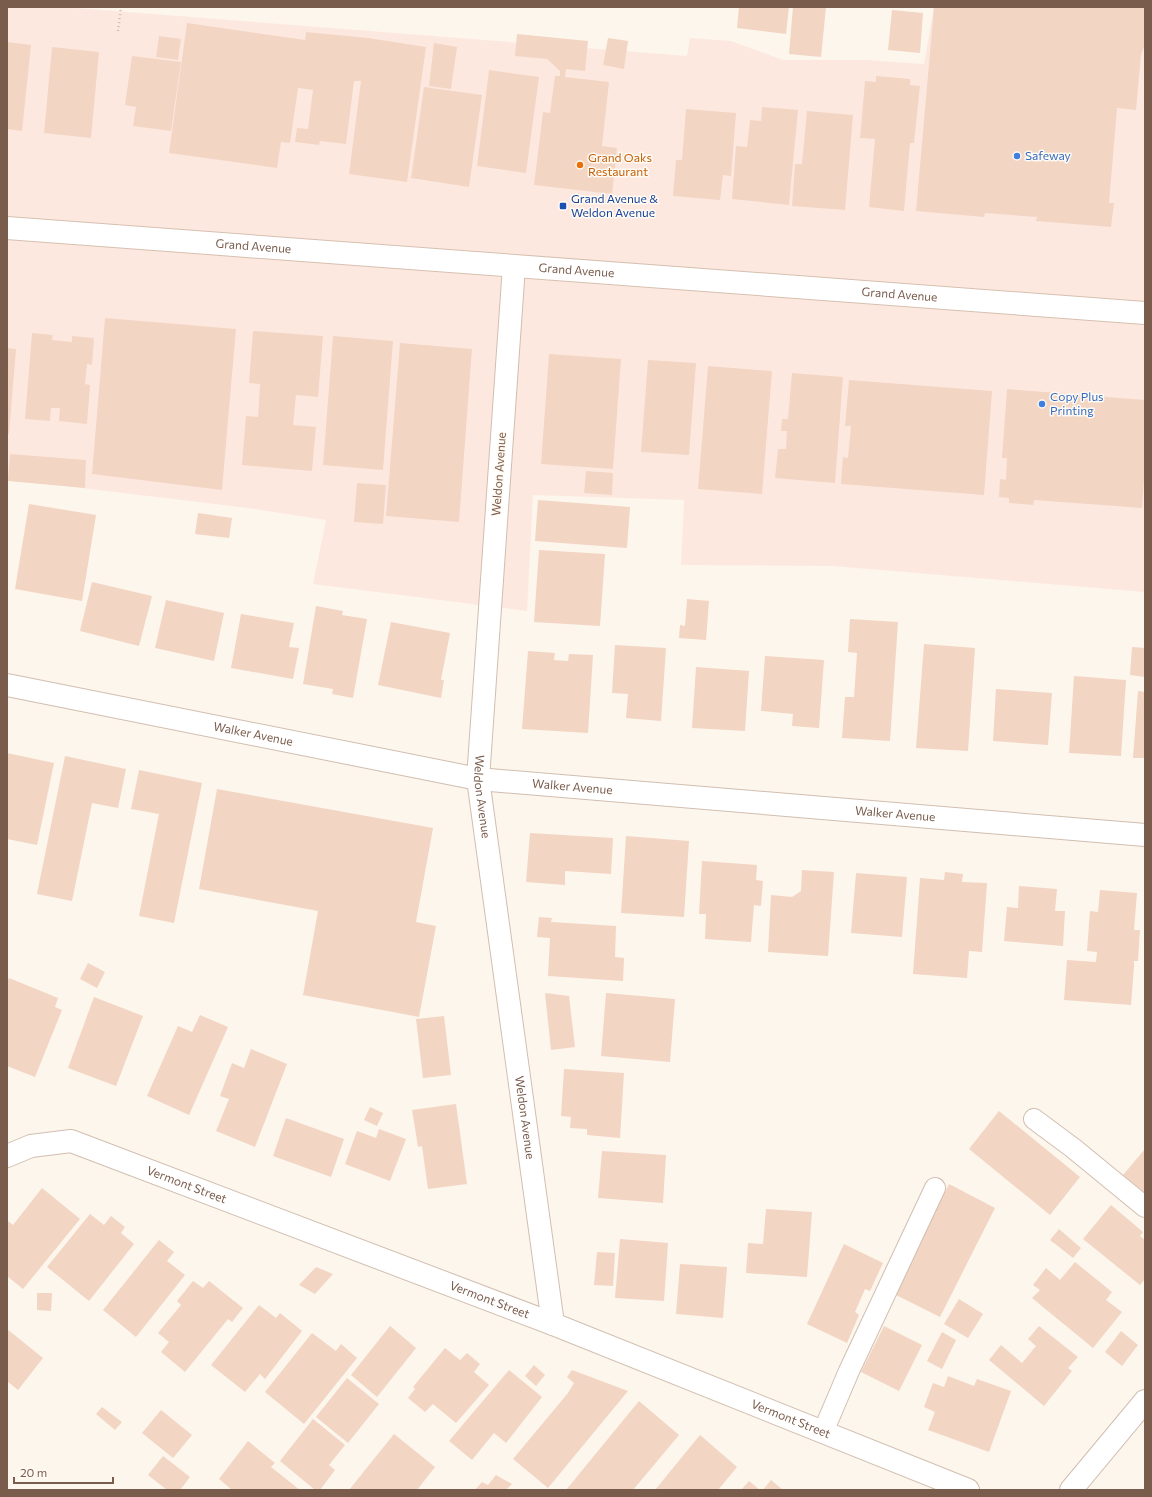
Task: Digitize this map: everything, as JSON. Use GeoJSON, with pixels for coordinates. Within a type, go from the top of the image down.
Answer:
{"type":"FeatureCollection","features":[{"type":"Feature","properties":{"kind":"street","name":"Grand Avenue"},"geometry":{"type":"LineString","coordinates":[[7,228],[1145,314]]}},
{"type":"Feature","properties":{"kind":"street","name":"Weldon Avenue"},"geometry":{"type":"LineString","coordinates":[[514,266],[478,779],[553,1324]]}},
{"type":"Feature","properties":{"kind":"street","name":"Walker Avenue"},"geometry":{"type":"LineString","coordinates":[[7,685],[478,779],[1145,835]]}},
{"type":"Feature","properties":{"kind":"street","name":"Vermont Street"},"geometry":{"type":"LineString","coordinates":[[7,1156],[31,1146],[71,1141],[553,1324],[968,1490]]}},
{"type":"Feature","properties":{"kind":"street"},"geometry":{"type":"LineString","coordinates":[[1071,1490],[1145,1401]]}},
{"type":"Feature","properties":{"kind":"lane"},"geometry":{"type":"LineString","coordinates":[[1034,1119],[1073,1148],[1145,1207]]}},
{"type":"Feature","properties":{"kind":"lane"},"geometry":{"type":"LineString","coordinates":[[823,1432],[849,1371],[935,1188]]}},
{"type":"Feature","properties":{"kind":"path"},"geometry":{"type":"LineString","coordinates":[[118,31],[121,7]]}},
{"type":"Feature","properties":{"kind":"shaded area"},"geometry":{"type":"Polygon","coordinates":[[[7,7],[64,7],[687,56],[690,38],[731,41],[783,60],[866,60],[924,64],[934,7],[1145,7],[1145,592],[833,566],[681,565],[684,500],[533,495],[527,611],[313,584],[326,520],[248,508],[7,479],[7,7]]]}},
{"type":"Feature","properties":{"kind":"building"},"geometry":{"type":"Polygon","coordinates":[[[739,7],[789,7],[786,34],[737,28],[739,7]]]}},
{"type":"Feature","properties":{"kind":"building"},"geometry":{"type":"Polygon","coordinates":[[[793,7],[826,7],[821,57],[789,54],[793,7]]]}},
{"type":"Feature","properties":{"kind":"building","name":"Safeway"},"geometry":{"type":"Polygon","coordinates":[[[934,7],[1145,7],[1145,45],[1141,54],[1136,110],[1117,108],[1109,203],[1114,203],[1111,227],[1036,221],[1037,217],[985,213],[984,217],[916,211],[934,7]]]}},
{"type":"Feature","properties":{"kind":"building"},"geometry":{"type":"Polygon","coordinates":[[[892,10],[923,13],[920,53],[888,50],[892,10]]]}},
{"type":"Feature","properties":{"kind":"building"},"geometry":{"type":"Polygon","coordinates":[[[187,23],[305,40],[306,32],[368,38],[426,47],[407,182],[349,174],[361,81],[354,81],[346,144],[320,141],[319,145],[295,142],[297,128],[308,129],[313,90],[298,88],[290,143],[281,142],[277,168],[169,153],[187,23]]]}},
{"type":"Feature","properties":{"kind":"building"},"geometry":{"type":"Polygon","coordinates":[[[517,34],[588,41],[585,71],[566,69],[565,77],[609,82],[602,146],[617,148],[612,194],[534,185],[543,112],[550,113],[555,76],[560,76],[560,71],[547,59],[515,56],[517,34]]]}},
{"type":"Feature","properties":{"kind":"building"},"geometry":{"type":"Polygon","coordinates":[[[159,36],[181,39],[178,60],[156,57],[159,36]]]}},
{"type":"Feature","properties":{"kind":"building"},"geometry":{"type":"Polygon","coordinates":[[[608,38],[628,41],[624,69],[603,65],[608,38]]]}},
{"type":"Feature","properties":{"kind":"building"},"geometry":{"type":"Polygon","coordinates":[[[7,42],[31,45],[22,131],[7,129],[7,42]]]}},
{"type":"Feature","properties":{"kind":"building"},"geometry":{"type":"Polygon","coordinates":[[[434,43],[457,47],[451,89],[429,86],[434,43]]]}},
{"type":"Feature","properties":{"kind":"building"},"geometry":{"type":"Polygon","coordinates":[[[52,47],[99,52],[91,138],[44,133],[52,47]]]}},
{"type":"Feature","properties":{"kind":"building"},"geometry":{"type":"Polygon","coordinates":[[[132,56],[181,62],[171,131],[133,126],[136,107],[125,105],[132,56]]]}},
{"type":"Feature","properties":{"kind":"building"},"geometry":{"type":"Polygon","coordinates":[[[489,70],[539,77],[526,173],[477,166],[489,70]]]}},
{"type":"Feature","properties":{"kind":"building"},"geometry":{"type":"Polygon","coordinates":[[[876,76],[910,79],[910,85],[920,86],[914,143],[910,143],[904,211],[869,207],[875,139],[860,138],[865,81],[876,82],[876,76]]]}},
{"type":"Feature","properties":{"kind":"building"},"geometry":{"type":"Polygon","coordinates":[[[424,87],[482,95],[469,187],[411,178],[424,87]]]}},
{"type":"Feature","properties":{"kind":"building"},"geometry":{"type":"Polygon","coordinates":[[[762,107],[798,110],[789,205],[732,199],[736,146],[747,147],[750,120],[761,121],[762,107]]]}},
{"type":"Feature","properties":{"kind":"building"},"geometry":{"type":"Polygon","coordinates":[[[686,109],[736,113],[731,176],[723,175],[720,200],[673,196],[676,160],[682,160],[686,109]]]}},
{"type":"Feature","properties":{"kind":"building"},"geometry":{"type":"Polygon","coordinates":[[[807,111],[853,115],[845,210],[792,206],[795,164],[802,164],[807,111]]]}},
{"type":"Feature","properties":{"kind":"building"},"geometry":{"type":"Polygon","coordinates":[[[105,318],[236,329],[222,490],[92,474],[105,318]]]}},
{"type":"Feature","properties":{"kind":"building"},"geometry":{"type":"Polygon","coordinates":[[[253,331],[323,336],[318,397],[296,395],[293,425],[316,427],[312,471],[242,465],[246,416],[258,417],[260,384],[249,383],[253,331]]]}},
{"type":"Feature","properties":{"kind":"building"},"geometry":{"type":"Polygon","coordinates":[[[32,333],[53,335],[52,340],[72,342],[72,336],[94,338],[92,365],[87,364],[85,384],[90,385],[87,424],[59,421],[60,408],[51,408],[50,421],[25,419],[32,333]]]}},
{"type":"Feature","properties":{"kind":"building"},"geometry":{"type":"Polygon","coordinates":[[[333,336],[393,341],[383,470],[323,465],[333,336]]]}},
{"type":"Feature","properties":{"kind":"building"},"geometry":{"type":"Polygon","coordinates":[[[400,343],[472,349],[459,522],[386,516],[400,343]]]}},
{"type":"Feature","properties":{"kind":"building"},"geometry":{"type":"Polygon","coordinates":[[[7,348],[16,349],[9,434],[7,434],[7,348]]]}},
{"type":"Feature","properties":{"kind":"building"},"geometry":{"type":"Polygon","coordinates":[[[549,354],[621,359],[613,469],[541,464],[549,354]]]}},
{"type":"Feature","properties":{"kind":"building"},"geometry":{"type":"Polygon","coordinates":[[[648,360],[696,363],[689,455],[641,452],[648,360]]]}},
{"type":"Feature","properties":{"kind":"building"},"geometry":{"type":"Polygon","coordinates":[[[708,366],[772,371],[762,494],[698,489],[708,366]]]}},
{"type":"Feature","properties":{"kind":"building"},"geometry":{"type":"Polygon","coordinates":[[[792,373],[843,377],[835,483],[775,478],[778,449],[786,449],[787,431],[781,431],[782,419],[788,419],[792,373]]]}},
{"type":"Feature","properties":{"kind":"building"},"geometry":{"type":"Polygon","coordinates":[[[849,380],[992,391],[984,495],[841,484],[843,457],[848,458],[851,426],[845,426],[849,380]]]}},
{"type":"Feature","properties":{"kind":"building"},"geometry":{"type":"Polygon","coordinates":[[[1007,389],[1145,400],[1145,464],[1142,508],[1034,500],[1033,505],[1009,503],[1009,498],[999,497],[1000,479],[1006,480],[1007,458],[1002,458],[1007,389]]]}},
{"type":"Feature","properties":{"kind":"building"},"geometry":{"type":"Polygon","coordinates":[[[10,454],[86,460],[85,488],[8,481],[10,454]]]}},
{"type":"Feature","properties":{"kind":"building"},"geometry":{"type":"Polygon","coordinates":[[[586,471],[613,473],[612,495],[584,493],[586,471]]]}},
{"type":"Feature","properties":{"kind":"building"},"geometry":{"type":"Polygon","coordinates":[[[357,483],[386,485],[383,524],[354,522],[357,483]]]}},
{"type":"Feature","properties":{"kind":"building"},"geometry":{"type":"Polygon","coordinates":[[[538,500],[630,507],[627,548],[535,541],[538,500]]]}},
{"type":"Feature","properties":{"kind":"building"},"geometry":{"type":"Polygon","coordinates":[[[29,504],[96,515],[82,601],[15,589],[29,504]]]}},
{"type":"Feature","properties":{"kind":"building"},"geometry":{"type":"Polygon","coordinates":[[[198,513],[232,518],[229,538],[195,534],[198,513]]]}},
{"type":"Feature","properties":{"kind":"building"},"geometry":{"type":"Polygon","coordinates":[[[539,550],[605,554],[600,626],[534,622],[539,550]]]}},
{"type":"Feature","properties":{"kind":"building"},"geometry":{"type":"Polygon","coordinates":[[[92,582],[152,596],[139,646],[80,631],[92,582]]]}},
{"type":"Feature","properties":{"kind":"building"},"geometry":{"type":"Polygon","coordinates":[[[687,599],[709,601],[706,640],[679,638],[680,625],[685,626],[687,599]]]}},
{"type":"Feature","properties":{"kind":"building"},"geometry":{"type":"Polygon","coordinates":[[[166,600],[224,613],[214,661],[155,648],[166,600]]]}},
{"type":"Feature","properties":{"kind":"building"},"geometry":{"type":"Polygon","coordinates":[[[316,606],[343,611],[342,615],[367,619],[353,698],[332,694],[333,689],[303,684],[316,606]]]}},
{"type":"Feature","properties":{"kind":"building"},"geometry":{"type":"Polygon","coordinates":[[[241,614],[294,623],[289,647],[299,648],[293,679],[231,668],[241,614]]]}},
{"type":"Feature","properties":{"kind":"building"},"geometry":{"type":"Polygon","coordinates":[[[850,619],[898,622],[890,741],[842,738],[845,697],[854,697],[857,653],[848,652],[850,619]]]}},
{"type":"Feature","properties":{"kind":"building"},"geometry":{"type":"Polygon","coordinates":[[[391,622],[450,633],[441,680],[444,680],[441,698],[378,685],[391,622]]]}},
{"type":"Feature","properties":{"kind":"building"},"geometry":{"type":"Polygon","coordinates":[[[924,644],[975,648],[968,751],[916,748],[924,644]]]}},
{"type":"Feature","properties":{"kind":"building"},"geometry":{"type":"Polygon","coordinates":[[[615,645],[666,648],[661,721],[626,718],[628,694],[612,693],[615,645]]]}},
{"type":"Feature","properties":{"kind":"building"},"geometry":{"type":"Polygon","coordinates":[[[1132,647],[1145,648],[1145,677],[1130,675],[1132,647]]]}},
{"type":"Feature","properties":{"kind":"building"},"geometry":{"type":"Polygon","coordinates":[[[528,651],[555,653],[554,660],[568,661],[569,654],[593,655],[588,733],[522,729],[528,651]]]}},
{"type":"Feature","properties":{"kind":"building"},"geometry":{"type":"Polygon","coordinates":[[[765,656],[824,660],[819,728],[792,726],[793,714],[761,711],[765,656]]]}},
{"type":"Feature","properties":{"kind":"building"},"geometry":{"type":"Polygon","coordinates":[[[696,667],[749,671],[745,731],[692,728],[696,667]]]}},
{"type":"Feature","properties":{"kind":"building"},"geometry":{"type":"Polygon","coordinates":[[[1074,676],[1126,680],[1121,756],[1069,753],[1074,676]]]}},
{"type":"Feature","properties":{"kind":"building"},"geometry":{"type":"Polygon","coordinates":[[[996,689],[1052,693],[1048,745],[993,741],[996,689]]]}},
{"type":"Feature","properties":{"kind":"building"},"geometry":{"type":"Polygon","coordinates":[[[1138,691],[1145,692],[1145,758],[1133,758],[1138,691]]]}},
{"type":"Feature","properties":{"kind":"building"},"geometry":{"type":"Polygon","coordinates":[[[7,753],[54,763],[37,845],[7,839],[7,753]]]}},
{"type":"Feature","properties":{"kind":"building"},"geometry":{"type":"Polygon","coordinates":[[[65,756],[126,769],[118,808],[92,803],[72,901],[37,894],[65,756]]]}},
{"type":"Feature","properties":{"kind":"building"},"geometry":{"type":"Polygon","coordinates":[[[139,770],[202,783],[174,923],[139,916],[159,814],[131,809],[139,770]]]}},
{"type":"Feature","properties":{"kind":"building"},"geometry":{"type":"Polygon","coordinates":[[[217,789],[433,828],[416,922],[436,926],[419,1017],[303,995],[318,911],[199,889],[217,789]]]}},
{"type":"Feature","properties":{"kind":"building"},"geometry":{"type":"Polygon","coordinates":[[[530,833],[613,838],[611,874],[565,871],[565,885],[526,882],[530,833]]]}},
{"type":"Feature","properties":{"kind":"building"},"geometry":{"type":"Polygon","coordinates":[[[626,836],[689,841],[684,917],[621,913],[626,836]]]}},
{"type":"Feature","properties":{"kind":"building"},"geometry":{"type":"Polygon","coordinates":[[[702,861],[757,865],[756,880],[763,881],[761,906],[754,905],[751,942],[705,939],[706,914],[699,914],[702,861]]]}},
{"type":"Feature","properties":{"kind":"building"},"geometry":{"type":"Polygon","coordinates":[[[802,870],[834,872],[828,956],[768,952],[771,895],[792,897],[801,891],[802,870]]]}},
{"type":"Feature","properties":{"kind":"building"},"geometry":{"type":"Polygon","coordinates":[[[945,872],[963,874],[962,882],[987,883],[982,952],[969,951],[967,978],[913,974],[920,878],[944,880],[945,872]]]}},
{"type":"Feature","properties":{"kind":"building"},"geometry":{"type":"Polygon","coordinates":[[[856,873],[907,877],[902,937],[851,933],[856,873]]]}},
{"type":"Feature","properties":{"kind":"building"},"geometry":{"type":"Polygon","coordinates":[[[1019,886],[1057,889],[1055,911],[1065,911],[1063,946],[1004,941],[1007,907],[1018,908],[1019,886]]]}},
{"type":"Feature","properties":{"kind":"building"},"geometry":{"type":"Polygon","coordinates":[[[1100,890],[1137,893],[1134,930],[1140,930],[1138,961],[1134,961],[1131,1005],[1064,1000],[1067,960],[1096,962],[1097,952],[1087,951],[1090,911],[1098,912],[1100,890]]]}},
{"type":"Feature","properties":{"kind":"building"},"geometry":{"type":"Polygon","coordinates":[[[539,917],[552,918],[551,922],[616,926],[615,957],[624,958],[623,981],[548,976],[550,938],[537,937],[539,917]]]}},
{"type":"Feature","properties":{"kind":"building"},"geometry":{"type":"Polygon","coordinates":[[[88,963],[105,972],[97,988],[80,979],[88,963]]]}},
{"type":"Feature","properties":{"kind":"building"},"geometry":{"type":"Polygon","coordinates":[[[9,978],[58,998],[55,1007],[62,1010],[35,1077],[7,1066],[7,982],[9,978]]]}},
{"type":"Feature","properties":{"kind":"building"},"geometry":{"type":"Polygon","coordinates":[[[545,993],[569,996],[575,1047],[551,1050],[545,993]]]}},
{"type":"Feature","properties":{"kind":"building"},"geometry":{"type":"Polygon","coordinates":[[[606,993],[675,999],[670,1062],[601,1056],[606,993]]]}},
{"type":"Feature","properties":{"kind":"building"},"geometry":{"type":"Polygon","coordinates":[[[94,997],[143,1016],[116,1086],[68,1068],[94,997]]]}},
{"type":"Feature","properties":{"kind":"building"},"geometry":{"type":"Polygon","coordinates":[[[200,1015],[228,1027],[189,1115],[147,1096],[178,1026],[192,1032],[200,1015]]]}},
{"type":"Feature","properties":{"kind":"building"},"geometry":{"type":"Polygon","coordinates":[[[444,1016],[451,1075],[423,1078],[416,1019],[444,1016]]]}},
{"type":"Feature","properties":{"kind":"building"},"geometry":{"type":"Polygon","coordinates":[[[251,1049],[287,1064],[255,1147],[216,1131],[229,1099],[220,1096],[232,1063],[244,1068],[251,1049]]]}},
{"type":"Feature","properties":{"kind":"building"},"geometry":{"type":"Polygon","coordinates":[[[564,1069],[624,1073],[620,1138],[587,1135],[587,1129],[570,1128],[571,1117],[561,1116],[564,1069]]]}},
{"type":"Feature","properties":{"kind":"building"},"geometry":{"type":"Polygon","coordinates":[[[456,1104],[467,1184],[428,1189],[422,1146],[418,1147],[412,1110],[456,1104]]]}},
{"type":"Feature","properties":{"kind":"building"},"geometry":{"type":"Polygon","coordinates":[[[370,1107],[383,1113],[377,1126],[364,1120],[370,1107]]]}},
{"type":"Feature","properties":{"kind":"building"},"geometry":{"type":"Polygon","coordinates":[[[999,1111],[1080,1177],[1050,1215],[969,1149],[999,1111]]]}},
{"type":"Feature","properties":{"kind":"building"},"geometry":{"type":"Polygon","coordinates":[[[286,1118],[344,1139],[331,1177],[273,1156],[286,1118]]]}},
{"type":"Feature","properties":{"kind":"building"},"geometry":{"type":"Polygon","coordinates":[[[379,1129],[406,1139],[390,1181],[345,1164],[357,1131],[376,1138],[379,1129]]]}},
{"type":"Feature","properties":{"kind":"building"},"geometry":{"type":"Polygon","coordinates":[[[1145,1149],[1145,1193],[1123,1175],[1145,1149]]]}},
{"type":"Feature","properties":{"kind":"building"},"geometry":{"type":"Polygon","coordinates":[[[602,1151],[666,1155],[663,1203],[598,1198],[602,1151]]]}},
{"type":"Feature","properties":{"kind":"building"},"geometry":{"type":"Polygon","coordinates":[[[949,1184],[995,1208],[940,1317],[894,1294],[949,1184]]]}},
{"type":"Feature","properties":{"kind":"building"},"geometry":{"type":"Polygon","coordinates":[[[42,1188],[80,1219],[23,1289],[7,1276],[7,1222],[8,1221],[13,1225],[42,1188]]]}},
{"type":"Feature","properties":{"kind":"building"},"geometry":{"type":"Polygon","coordinates":[[[1111,1205],[1143,1232],[1140,1236],[1145,1240],[1145,1279],[1140,1285],[1083,1239],[1111,1205]]]}},
{"type":"Feature","properties":{"kind":"building"},"geometry":{"type":"Polygon","coordinates":[[[766,1209],[812,1212],[807,1277],[746,1273],[748,1243],[763,1244],[766,1209]]]}},
{"type":"Feature","properties":{"kind":"building"},"geometry":{"type":"Polygon","coordinates":[[[90,1214],[104,1225],[111,1216],[125,1227],[121,1233],[134,1244],[89,1301],[47,1267],[90,1214]]]}},
{"type":"Feature","properties":{"kind":"building"},"geometry":{"type":"Polygon","coordinates":[[[1059,1229],[1081,1248],[1073,1258],[1050,1240],[1059,1229]]]}},
{"type":"Feature","properties":{"kind":"building"},"geometry":{"type":"Polygon","coordinates":[[[620,1239],[668,1243],[664,1301],[615,1298],[620,1239]]]}},
{"type":"Feature","properties":{"kind":"building"},"geometry":{"type":"Polygon","coordinates":[[[159,1240],[174,1252],[167,1261],[185,1275],[136,1337],[103,1310],[159,1240]]]}},
{"type":"Feature","properties":{"kind":"building"},"geometry":{"type":"Polygon","coordinates":[[[844,1244],[883,1263],[870,1291],[865,1289],[855,1312],[859,1315],[847,1343],[807,1324],[844,1244]]]}},
{"type":"Feature","properties":{"kind":"building"},"geometry":{"type":"Polygon","coordinates":[[[597,1252],[615,1253],[613,1286],[594,1285],[597,1252]]]}},
{"type":"Feature","properties":{"kind":"building"},"geometry":{"type":"Polygon","coordinates":[[[1075,1262],[1112,1292],[1106,1300],[1122,1312],[1093,1348],[1032,1298],[1040,1290],[1033,1285],[1046,1268],[1060,1280],[1075,1262]]]}},
{"type":"Feature","properties":{"kind":"building"},"geometry":{"type":"Polygon","coordinates":[[[680,1264],[727,1267],[723,1318],[676,1314],[680,1264]]]}},
{"type":"Feature","properties":{"kind":"building"},"geometry":{"type":"Polygon","coordinates":[[[316,1267],[333,1274],[315,1294],[299,1285],[316,1267]]]}},
{"type":"Feature","properties":{"kind":"building"},"geometry":{"type":"Polygon","coordinates":[[[193,1281],[203,1288],[209,1281],[243,1308],[232,1322],[228,1319],[185,1372],[161,1352],[169,1342],[158,1333],[181,1305],[177,1301],[193,1281]]]}},
{"type":"Feature","properties":{"kind":"building"},"geometry":{"type":"Polygon","coordinates":[[[37,1293],[52,1293],[51,1311],[37,1310],[37,1293]]]}},
{"type":"Feature","properties":{"kind":"building"},"geometry":{"type":"Polygon","coordinates":[[[959,1299],[983,1314],[968,1338],[944,1324],[959,1299]]]}},
{"type":"Feature","properties":{"kind":"building"},"geometry":{"type":"Polygon","coordinates":[[[259,1305],[276,1318],[280,1313],[302,1331],[265,1379],[260,1374],[245,1392],[211,1365],[259,1305]]]}},
{"type":"Feature","properties":{"kind":"building"},"geometry":{"type":"Polygon","coordinates":[[[390,1326],[416,1348],[377,1397],[351,1375],[390,1326]]]}},
{"type":"Feature","properties":{"kind":"building"},"geometry":{"type":"Polygon","coordinates":[[[884,1326],[922,1345],[899,1391],[861,1372],[884,1326]]]}},
{"type":"Feature","properties":{"kind":"building"},"geometry":{"type":"Polygon","coordinates":[[[1039,1326],[1078,1357],[1068,1368],[1072,1371],[1044,1406],[989,1360],[1001,1345],[1022,1363],[1036,1346],[1028,1339],[1039,1326]]]}},
{"type":"Feature","properties":{"kind":"building"},"geometry":{"type":"Polygon","coordinates":[[[7,1329],[43,1358],[18,1390],[7,1381],[7,1329]]]}},
{"type":"Feature","properties":{"kind":"building"},"geometry":{"type":"Polygon","coordinates":[[[1121,1331],[1138,1345],[1122,1366],[1105,1352],[1121,1331]]]}},
{"type":"Feature","properties":{"kind":"building"},"geometry":{"type":"Polygon","coordinates":[[[942,1332],[956,1340],[942,1369],[927,1361],[942,1332]]]}},
{"type":"Feature","properties":{"kind":"building"},"geometry":{"type":"Polygon","coordinates":[[[312,1333],[336,1351],[341,1344],[357,1358],[304,1424],[265,1392],[312,1333]]]}},
{"type":"Feature","properties":{"kind":"building"},"geometry":{"type":"Polygon","coordinates":[[[445,1348],[460,1360],[467,1353],[480,1364],[474,1372],[489,1385],[456,1423],[433,1404],[425,1412],[408,1398],[415,1389],[413,1387],[445,1348]]]}},
{"type":"Feature","properties":{"kind":"building"},"geometry":{"type":"Polygon","coordinates":[[[534,1365],[545,1375],[536,1386],[525,1376],[534,1365]]]}},
{"type":"Feature","properties":{"kind":"building"},"geometry":{"type":"Polygon","coordinates":[[[509,1370],[542,1397],[506,1443],[494,1433],[472,1460],[449,1441],[509,1370]]]}},
{"type":"Feature","properties":{"kind":"building"},"geometry":{"type":"Polygon","coordinates":[[[572,1370],[628,1391],[548,1488],[513,1459],[568,1393],[574,1383],[567,1377],[572,1370]]]}},
{"type":"Feature","properties":{"kind":"building"},"geometry":{"type":"Polygon","coordinates":[[[948,1376],[974,1386],[977,1379],[1011,1391],[989,1452],[928,1430],[935,1412],[924,1407],[933,1383],[944,1387],[948,1376]]]}},
{"type":"Feature","properties":{"kind":"building"},"geometry":{"type":"Polygon","coordinates":[[[347,1378],[379,1404],[348,1443],[316,1417],[347,1378]]]}},
{"type":"Feature","properties":{"kind":"building"},"geometry":{"type":"Polygon","coordinates":[[[639,1401],[679,1435],[633,1490],[566,1490],[639,1401]]]}},
{"type":"Feature","properties":{"kind":"building"},"geometry":{"type":"Polygon","coordinates":[[[102,1407],[122,1422],[115,1430],[96,1414],[102,1407]]]}},
{"type":"Feature","properties":{"kind":"building"},"geometry":{"type":"Polygon","coordinates":[[[161,1410],[192,1435],[173,1458],[142,1433],[161,1410]]]}},
{"type":"Feature","properties":{"kind":"building"},"geometry":{"type":"Polygon","coordinates":[[[313,1419],[345,1445],[329,1465],[335,1470],[320,1490],[315,1490],[280,1461],[313,1419]]]}},
{"type":"Feature","properties":{"kind":"building"},"geometry":{"type":"Polygon","coordinates":[[[394,1434],[435,1467],[417,1490],[349,1490],[394,1434]]]}},
{"type":"Feature","properties":{"kind":"building"},"geometry":{"type":"Polygon","coordinates":[[[700,1435],[737,1467],[718,1490],[655,1490],[700,1435]]]}},
{"type":"Feature","properties":{"kind":"building"},"geometry":{"type":"Polygon","coordinates":[[[248,1441],[275,1463],[271,1467],[300,1490],[232,1490],[219,1479],[248,1441]]]}},
{"type":"Feature","properties":{"kind":"building"},"geometry":{"type":"Polygon","coordinates":[[[163,1456],[190,1477],[180,1490],[167,1490],[148,1475],[163,1456]]]}},
{"type":"Feature","properties":{"kind":"building"},"geometry":{"type":"Polygon","coordinates":[[[496,1475],[512,1484],[506,1490],[475,1490],[482,1482],[488,1485],[496,1475]]]}},
{"type":"Feature","properties":{"kind":"building"},"geometry":{"type":"Polygon","coordinates":[[[771,1480],[783,1490],[763,1490],[771,1480]]]}},
{"type":"Feature","properties":{"kind":"building"},"geometry":{"type":"Polygon","coordinates":[[[749,1481],[760,1490],[741,1490],[749,1481]]]}},
{"type":"Feature","properties":{"kind":"place","name":"Safeway"},"geometry":{"type":"Point","coordinates":[1017,156]}},
{"type":"Feature","properties":{"kind":"place","name":"Grand Oaks Restaurant"},"geometry":{"type":"Point","coordinates":[580,165]}},
{"type":"Feature","properties":{"kind":"place","name":"Grand Avenue & Weldon Avenue"},"geometry":{"type":"Point","coordinates":[563,206]}},
{"type":"Feature","properties":{"kind":"place","name":"Copy Plus Printing"},"geometry":{"type":"Point","coordinates":[1042,404]}}]}
